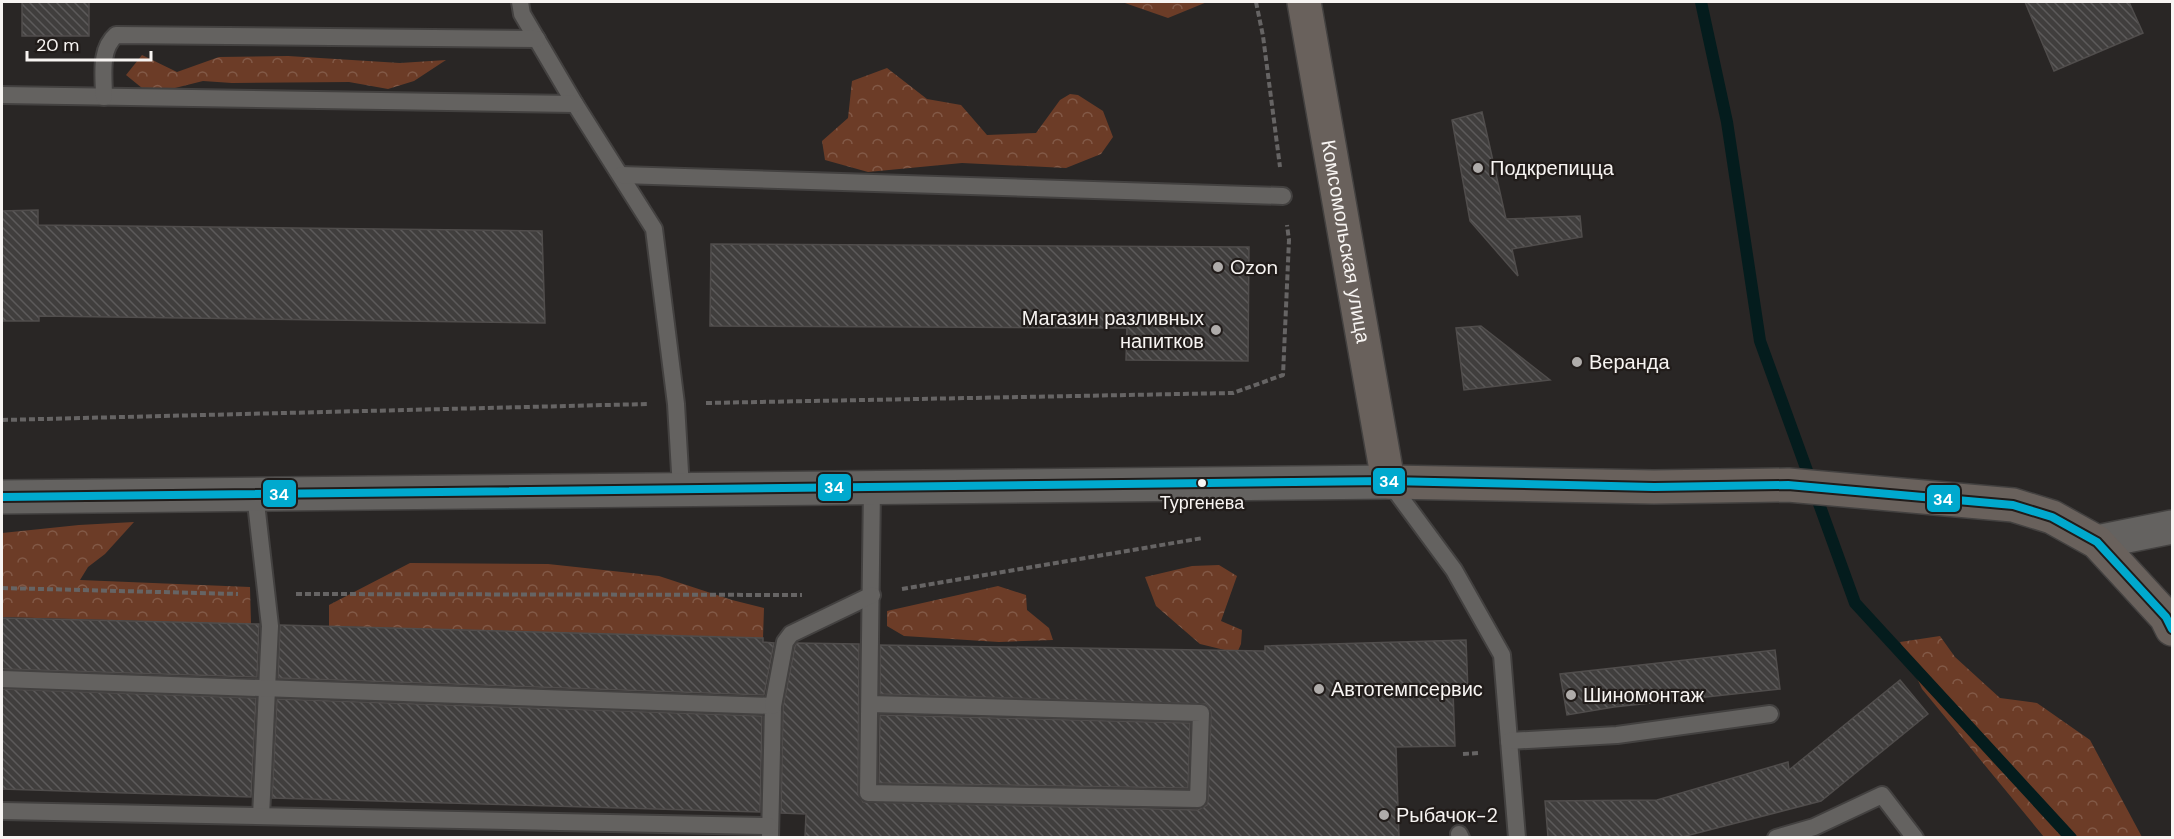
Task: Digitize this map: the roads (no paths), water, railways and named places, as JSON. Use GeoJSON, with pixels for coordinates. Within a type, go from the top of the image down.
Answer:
{"type":"FeatureCollection","features":[{"type":"Feature","properties":{"kind":"main road","name":"Комсомольская улица"},"geometry":{"type":"LineString","coordinates":[[1304,2],[1389,482]]}},
{"type":"Feature","properties":{"kind":"main road"},"geometry":{"type":"LineString","coordinates":[[2,497],[1389,482],[1654,486],[1788,485],[2013,505],[2052,516],[2097,542],[2166,617],[2172,629]]}},
{"type":"Feature","properties":{"kind":"main road"},"geometry":{"type":"LineString","coordinates":[[2097,542],[2172,527]]}},
{"type":"Feature","properties":{"kind":"lane"},"geometry":{"type":"LineString","coordinates":[[520,2],[522,14],[575,104],[654,229],[676,404],[681,489]]}},
{"type":"Feature","properties":{"kind":"lane"},"geometry":{"type":"LineString","coordinates":[[104,97],[105,51],[108,42],[116,35],[537,39]]}},
{"type":"Feature","properties":{"kind":"lane"},"geometry":{"type":"LineString","coordinates":[[2,95],[575,104]]}},
{"type":"Feature","properties":{"kind":"lane"},"geometry":{"type":"LineString","coordinates":[[621,175],[1283,196]]}},
{"type":"Feature","properties":{"kind":"lane"},"geometry":{"type":"LineString","coordinates":[[1389,482],[1454,570],[1502,655],[1517,837]]}},
{"type":"Feature","properties":{"kind":"lane"},"geometry":{"type":"LineString","coordinates":[[870,704],[1201,713],[1198,799],[868,793],[872,487]]}},
{"type":"Feature","properties":{"kind":"lane"},"geometry":{"type":"LineString","coordinates":[[255,494],[270,626],[261,816]]}},
{"type":"Feature","properties":{"kind":"lane"},"geometry":{"type":"LineString","coordinates":[[2,811],[261,816],[769,832],[773,706],[785,642],[791,634],[872,595]]}},
{"type":"Feature","properties":{"kind":"lane"},"geometry":{"type":"LineString","coordinates":[[2,679],[773,706]]}},
{"type":"Feature","properties":{"kind":"lane"},"geometry":{"type":"LineString","coordinates":[[1509,741],[1617,735],[1770,714]]}},
{"type":"Feature","properties":{"kind":"lane"},"geometry":{"type":"LineString","coordinates":[[1776,837],[1814,827],[1882,795],[1915,837]]}},
{"type":"Feature","properties":{"kind":"waterway"},"geometry":{"type":"LineString","coordinates":[[1701,2],[1727,122],[1760,341],[1855,603],[2071,838]]}},
{"type":"Feature","properties":{"kind":"place","name":"Подкрепицца"},"geometry":{"type":"Point","coordinates":[1478,168]}},
{"type":"Feature","properties":{"kind":"place","name":"Ozon"},"geometry":{"type":"Point","coordinates":[1218,267]}},
{"type":"Feature","properties":{"kind":"place","name":"Магазин разливных напитков"},"geometry":{"type":"Point","coordinates":[1216,330]}},
{"type":"Feature","properties":{"kind":"place","name":"Веранда"},"geometry":{"type":"Point","coordinates":[1577,362]}},
{"type":"Feature","properties":{"kind":"place","name":"Тургенева"},"geometry":{"type":"Point","coordinates":[1202,483]}},
{"type":"Feature","properties":{"kind":"place","name":"Автотемпсервис"},"geometry":{"type":"Point","coordinates":[1319,689]}},
{"type":"Feature","properties":{"kind":"place","name":"Шиномонтаж"},"geometry":{"type":"Point","coordinates":[1571,695]}},
{"type":"Feature","properties":{"kind":"place","name":"Рыбачок-2"},"geometry":{"type":"Point","coordinates":[1384,815]}}]}
